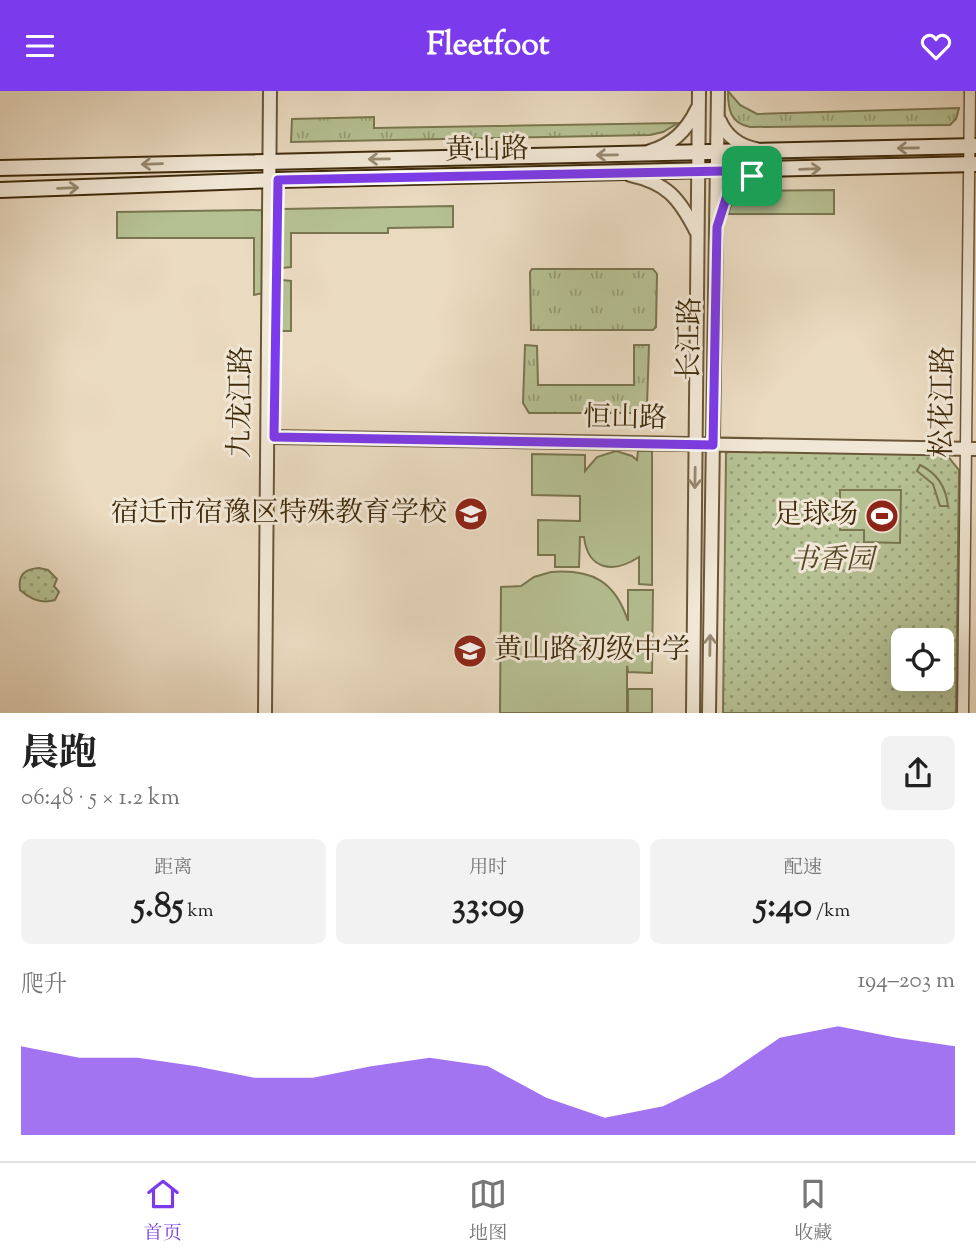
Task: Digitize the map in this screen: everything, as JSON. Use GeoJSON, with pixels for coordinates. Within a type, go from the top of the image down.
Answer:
{"type":"FeatureCollection","features":[{"type":"Feature","properties":{"kind":"main road","name":"黄山路"},"geometry":{"type":"LineString","coordinates":[[0,168],[973,147]]}},
{"type":"Feature","properties":{"kind":"main road","name":"黄山路"},"geometry":{"type":"LineString","coordinates":[[0,190],[274,180],[973,164]]}},
{"type":"Feature","properties":{"kind":"street","name":"九龙江路"},"geometry":{"type":"LineString","coordinates":[[270,91],[274,160],[273,713]]}},
{"type":"Feature","properties":{"kind":"street","name":"九龙江路"},"geometry":{"type":"LineString","coordinates":[[274,160],[278,91]]}},
{"type":"Feature","properties":{"kind":"street","name":"长江路"},"geometry":{"type":"LineString","coordinates":[[693,713],[699,91]]}},
{"type":"Feature","properties":{"kind":"street","name":"长江路"},"geometry":{"type":"LineString","coordinates":[[709,713],[718,91]]}},
{"type":"Feature","properties":{"kind":"street","name":"松花江路"},"geometry":{"type":"LineString","coordinates":[[969,713],[973,164],[970,91]]}},
{"type":"Feature","properties":{"kind":"street","name":"松花江路"},"geometry":{"type":"LineString","coordinates":[[973,147],[976,91]]}},
{"type":"Feature","properties":{"kind":"street"},"geometry":{"type":"LineString","coordinates":[[639,154],[673,142],[699,106]]}},
{"type":"Feature","properties":{"kind":"street"},"geometry":{"type":"LineString","coordinates":[[718,111],[721,124],[731,137],[749,148],[767,151]]}},
{"type":"Feature","properties":{"kind":"street"},"geometry":{"type":"LineString","coordinates":[[717,227],[728,192],[741,182],[773,170]]}},
{"type":"Feature","properties":{"kind":"street"},"geometry":{"type":"LineString","coordinates":[[620,173],[648,179],[667,189],[680,204],[698,235]]}},
{"type":"Feature","properties":{"kind":"street","name":"九龙江路"},"geometry":{"type":"LineString","coordinates":[[265,713],[274,180]]}},
{"type":"Feature","properties":{"kind":"street","name":"恒山路"},"geometry":{"type":"LineString","coordinates":[[274,435],[971,446]]}},
{"type":"Feature","properties":{"kind":"street","name":"松花江路"},"geometry":{"type":"LineString","coordinates":[[963,713],[971,446]]}},
{"type":"Feature","properties":{"kind":"green space"},"geometry":{"type":"Polygon","coordinates":[[[728,91],[740,105],[757,114],[959,108],[956,119],[950,125],[750,127],[734,119],[728,91]]]}},
{"type":"Feature","properties":{"kind":"green space"},"geometry":{"type":"Polygon","coordinates":[[[374,117],[374,128],[678,123],[663,132],[650,135],[291,142],[292,119],[374,117]]]}},
{"type":"Feature","properties":{"kind":"green space"},"geometry":{"type":"Polygon","coordinates":[[[834,190],[834,214],[727,214],[727,203],[734,191],[834,190]]]}},
{"type":"Feature","properties":{"kind":"green space"},"geometry":{"type":"Polygon","coordinates":[[[453,206],[453,227],[388,228],[388,233],[291,233],[291,267],[282,268],[282,209],[453,206]]]}},
{"type":"Feature","properties":{"kind":"green space"},"geometry":{"type":"Polygon","coordinates":[[[264,210],[263,293],[254,295],[254,238],[117,238],[117,212],[264,210]]]}},
{"type":"Feature","properties":{"kind":"green space"},"geometry":{"type":"Polygon","coordinates":[[[532,269],[653,269],[657,274],[656,327],[653,330],[531,330],[532,269]]]}},
{"type":"Feature","properties":{"kind":"green space"},"geometry":{"type":"Polygon","coordinates":[[[282,280],[291,281],[291,331],[281,331],[282,280]]]}},
{"type":"Feature","properties":{"kind":"green space"},"geometry":{"type":"Polygon","coordinates":[[[525,345],[537,346],[538,385],[634,385],[634,345],[649,345],[647,406],[643,406],[643,413],[529,413],[523,403],[525,345]]]}},
{"type":"Feature","properties":{"kind":"green space"},"geometry":{"type":"Polygon","coordinates":[[[616,451],[637,460],[638,451],[652,451],[652,585],[639,584],[639,557],[620,566],[603,566],[591,556],[584,537],[580,537],[579,567],[555,567],[555,555],[538,555],[538,520],[580,521],[580,496],[532,495],[532,454],[585,455],[585,471],[597,457],[616,451]]]}},
{"type":"Feature","properties":{"kind":"green space","name":"书香园"},"geometry":{"type":"Polygon","coordinates":[[[726,453],[946,454],[959,470],[956,713],[723,713],[726,453]]]}},
{"type":"Feature","properties":{"kind":"green space"},"geometry":{"type":"Polygon","coordinates":[[[920,465],[940,481],[948,506],[940,506],[933,484],[917,471],[920,465]]]}},
{"type":"Feature","properties":{"kind":"green space","name":"足球场"},"geometry":{"type":"Polygon","coordinates":[[[840,490],[901,490],[900,543],[864,542],[864,530],[840,530],[840,490]]]}},
{"type":"Feature","properties":{"kind":"green space"},"geometry":{"type":"Polygon","coordinates":[[[39,568],[48,570],[57,579],[54,586],[59,592],[55,600],[36,600],[20,590],[23,574],[39,568]]]}},
{"type":"Feature","properties":{"kind":"green space"},"geometry":{"type":"Polygon","coordinates":[[[551,572],[579,573],[600,580],[616,596],[628,621],[628,590],[653,590],[652,673],[628,672],[627,666],[627,713],[500,713],[501,587],[521,586],[534,577],[551,572]]]}},
{"type":"Feature","properties":{"kind":"green space"},"geometry":{"type":"Polygon","coordinates":[[[628,689],[652,689],[652,713],[628,713],[628,689]]]}},
{"type":"Feature","properties":{"kind":"place","name":"宿迁市宿豫区特殊教育学校"},"geometry":{"type":"Point","coordinates":[471,514]}},
{"type":"Feature","properties":{"kind":"place","name":"足球场"},"geometry":{"type":"Point","coordinates":[882,516]}},
{"type":"Feature","properties":{"kind":"place","name":"黄山路初级中学"},"geometry":{"type":"Point","coordinates":[470,651]}},
{"type":"Feature","properties":{"kind":"route"},"geometry":{"type":"LineString","coordinates":[[773,170],[752,176],[728,192],[717,227],[713,445],[274,437],[278,180],[773,170]]}}]}
